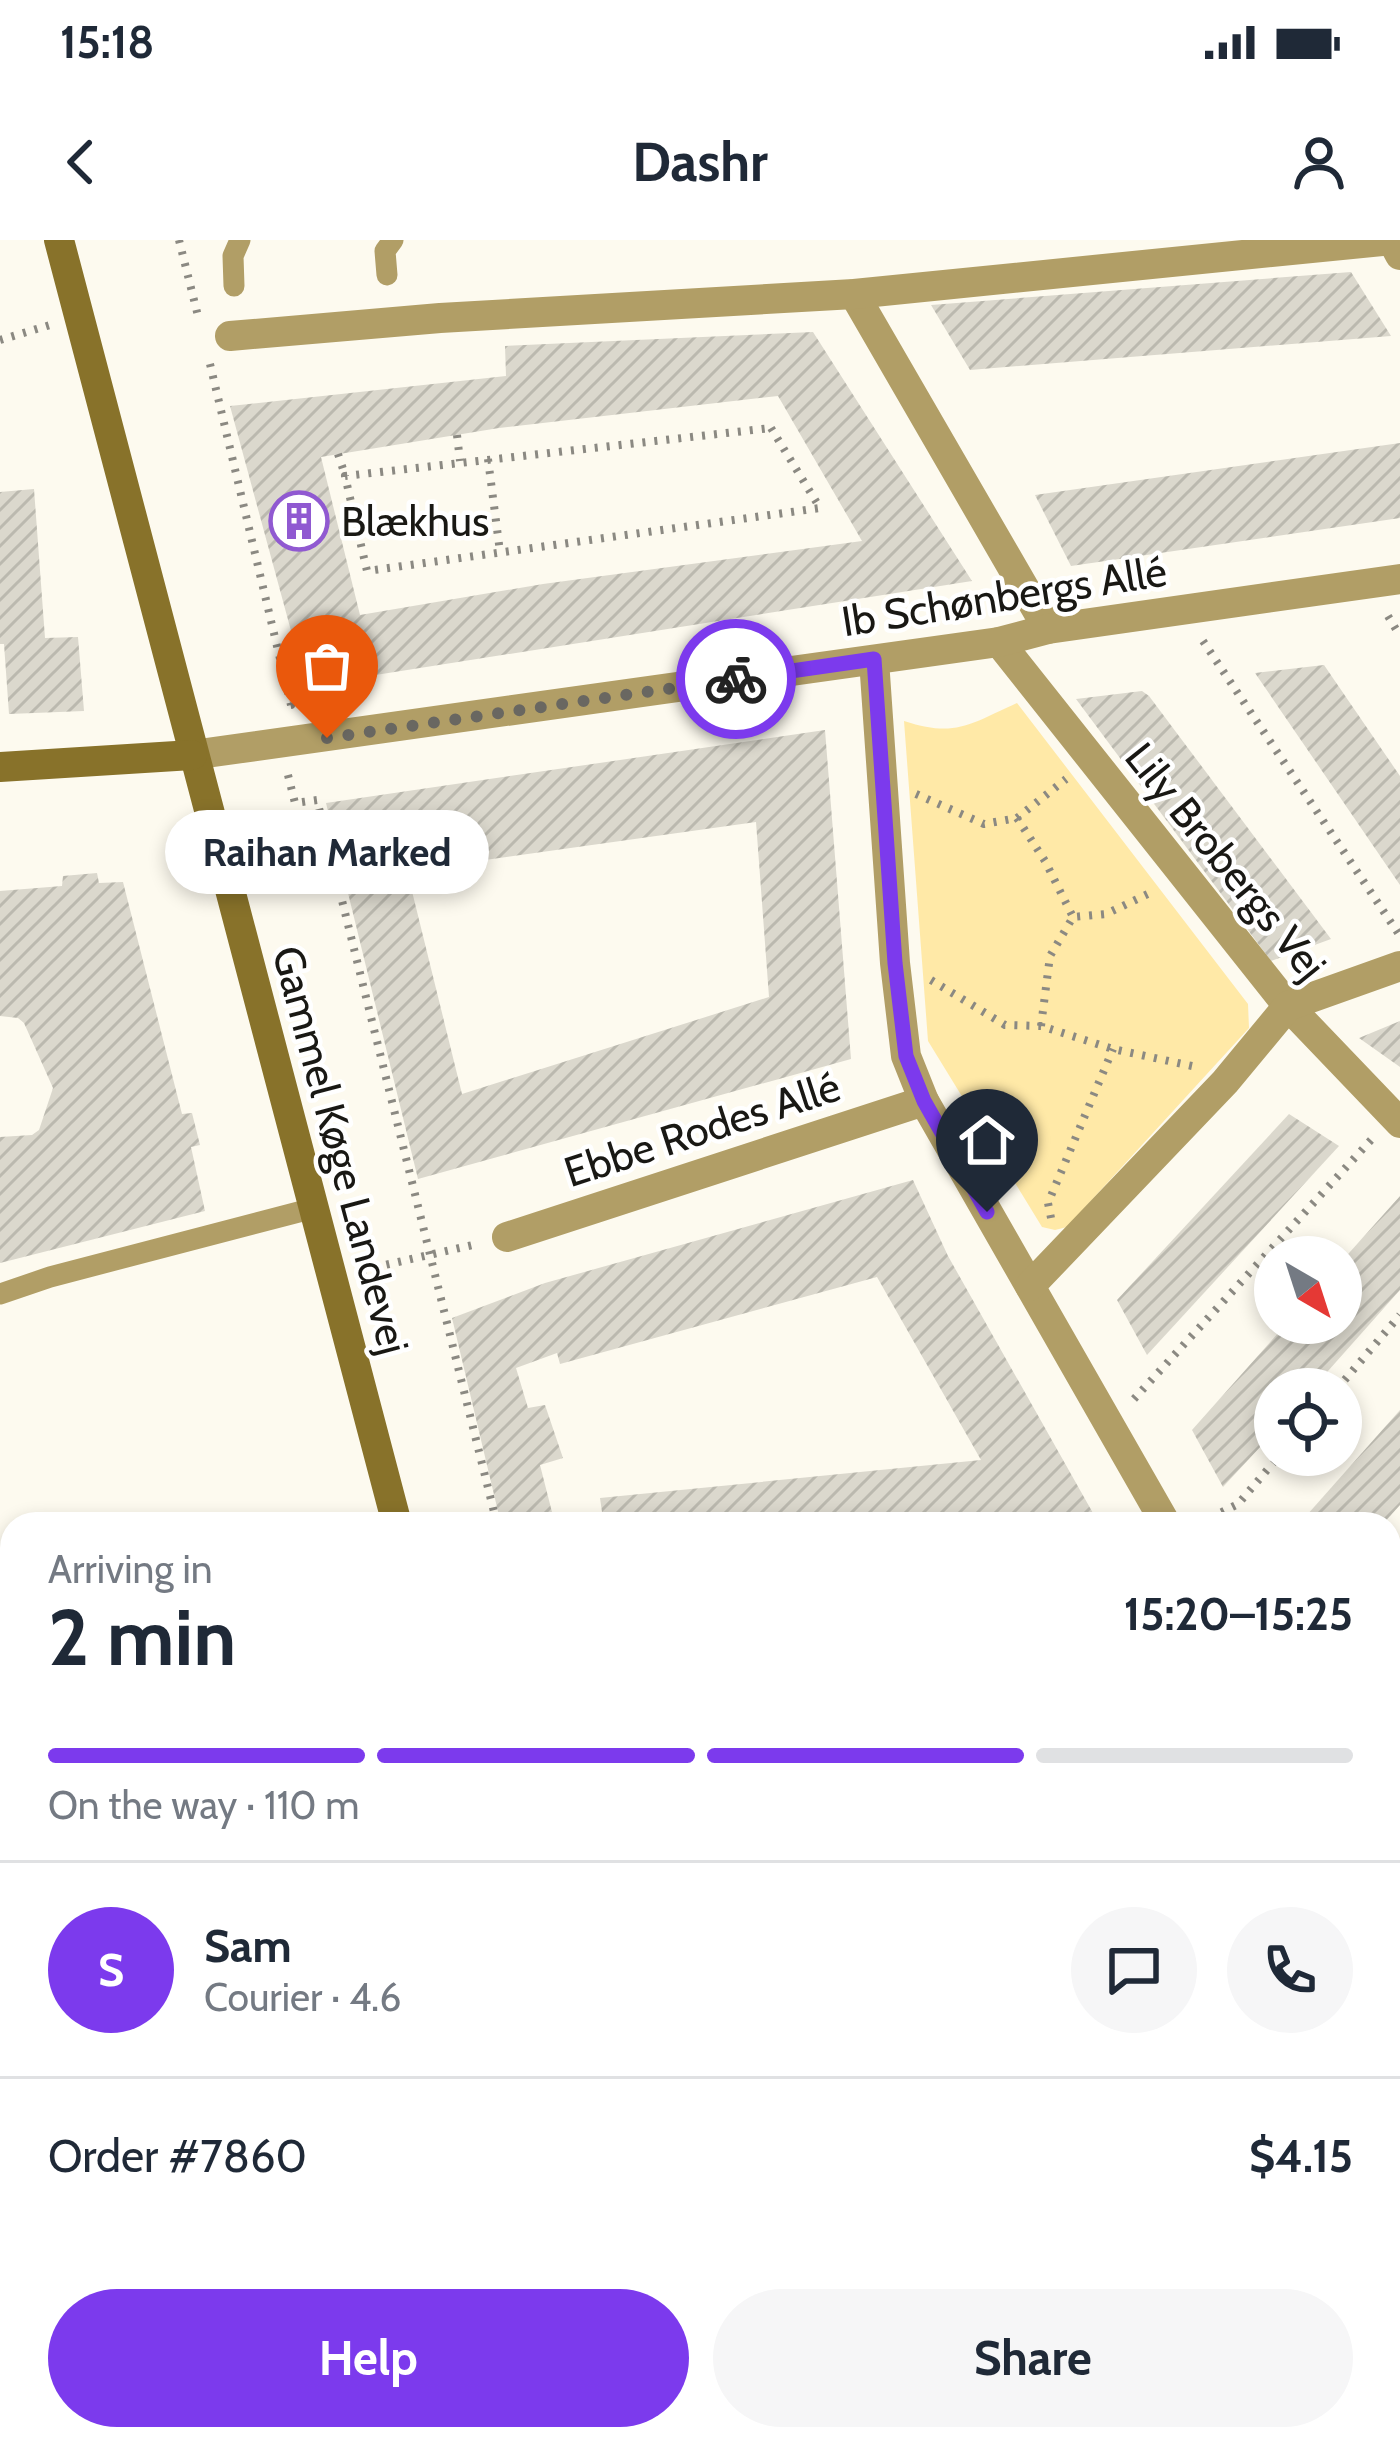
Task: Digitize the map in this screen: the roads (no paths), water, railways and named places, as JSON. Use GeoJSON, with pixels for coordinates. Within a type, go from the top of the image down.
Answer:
{"type":"FeatureCollection","features":[{"type":"Feature","properties":{"kind":"street","name":"Gammel Køge Landevej"},"geometry":{"type":"LineString","coordinates":[[59,240],[394,1512]]}},
{"type":"Feature","properties":{"kind":"street"},"geometry":{"type":"LineString","coordinates":[[217,338],[440,318],[854,294],[1392,240],[1400,255]]}},
{"type":"Feature","properties":{"kind":"street"},"geometry":{"type":"LineString","coordinates":[[854,294],[1048,629]]}},
{"type":"Feature","properties":{"kind":"street","name":"Ib Schønbergs Allé"},"geometry":{"type":"LineString","coordinates":[[192,754],[999,642],[1048,629],[1400,579]]}},
{"type":"Feature","properties":{"kind":"street","name":"Lily Brobergs Vej"},"geometry":{"type":"LineString","coordinates":[[999,642],[1288,1006],[1396,1120]]}},
{"type":"Feature","properties":{"kind":"street"},"geometry":{"type":"LineString","coordinates":[[874,659],[906,1056],[924,1101],[1159,1512]]}},
{"type":"Feature","properties":{"kind":"street"},"geometry":{"type":"LineString","coordinates":[[0,766],[192,754]]}},
{"type":"Feature","properties":{"kind":"street"},"geometry":{"type":"LineString","coordinates":[[1030,1286],[1226,1082],[1288,1006],[1400,966]]}},
{"type":"Feature","properties":{"kind":"street","name":"Ebbe Rodes Allé"},"geometry":{"type":"LineString","coordinates":[[507,1237],[924,1101]]}},
{"type":"Feature","properties":{"kind":"lane"},"geometry":{"type":"LineString","coordinates":[[234,286],[233,256],[240,240]]}},
{"type":"Feature","properties":{"kind":"lane"},"geometry":{"type":"LineString","coordinates":[[387,275],[385,251],[393,240]]}},
{"type":"Feature","properties":{"kind":"lane"},"geometry":{"type":"LineString","coordinates":[[0,1294],[314,1208]]}},
{"type":"Feature","properties":{"kind":"place","name":"Blækhus"},"geometry":{"type":"Point","coordinates":[299,521]}},
{"type":"Feature","properties":{"kind":"place","name":"Raihan Marked"},"geometry":{"type":"Point","coordinates":[327,738]}}]}
